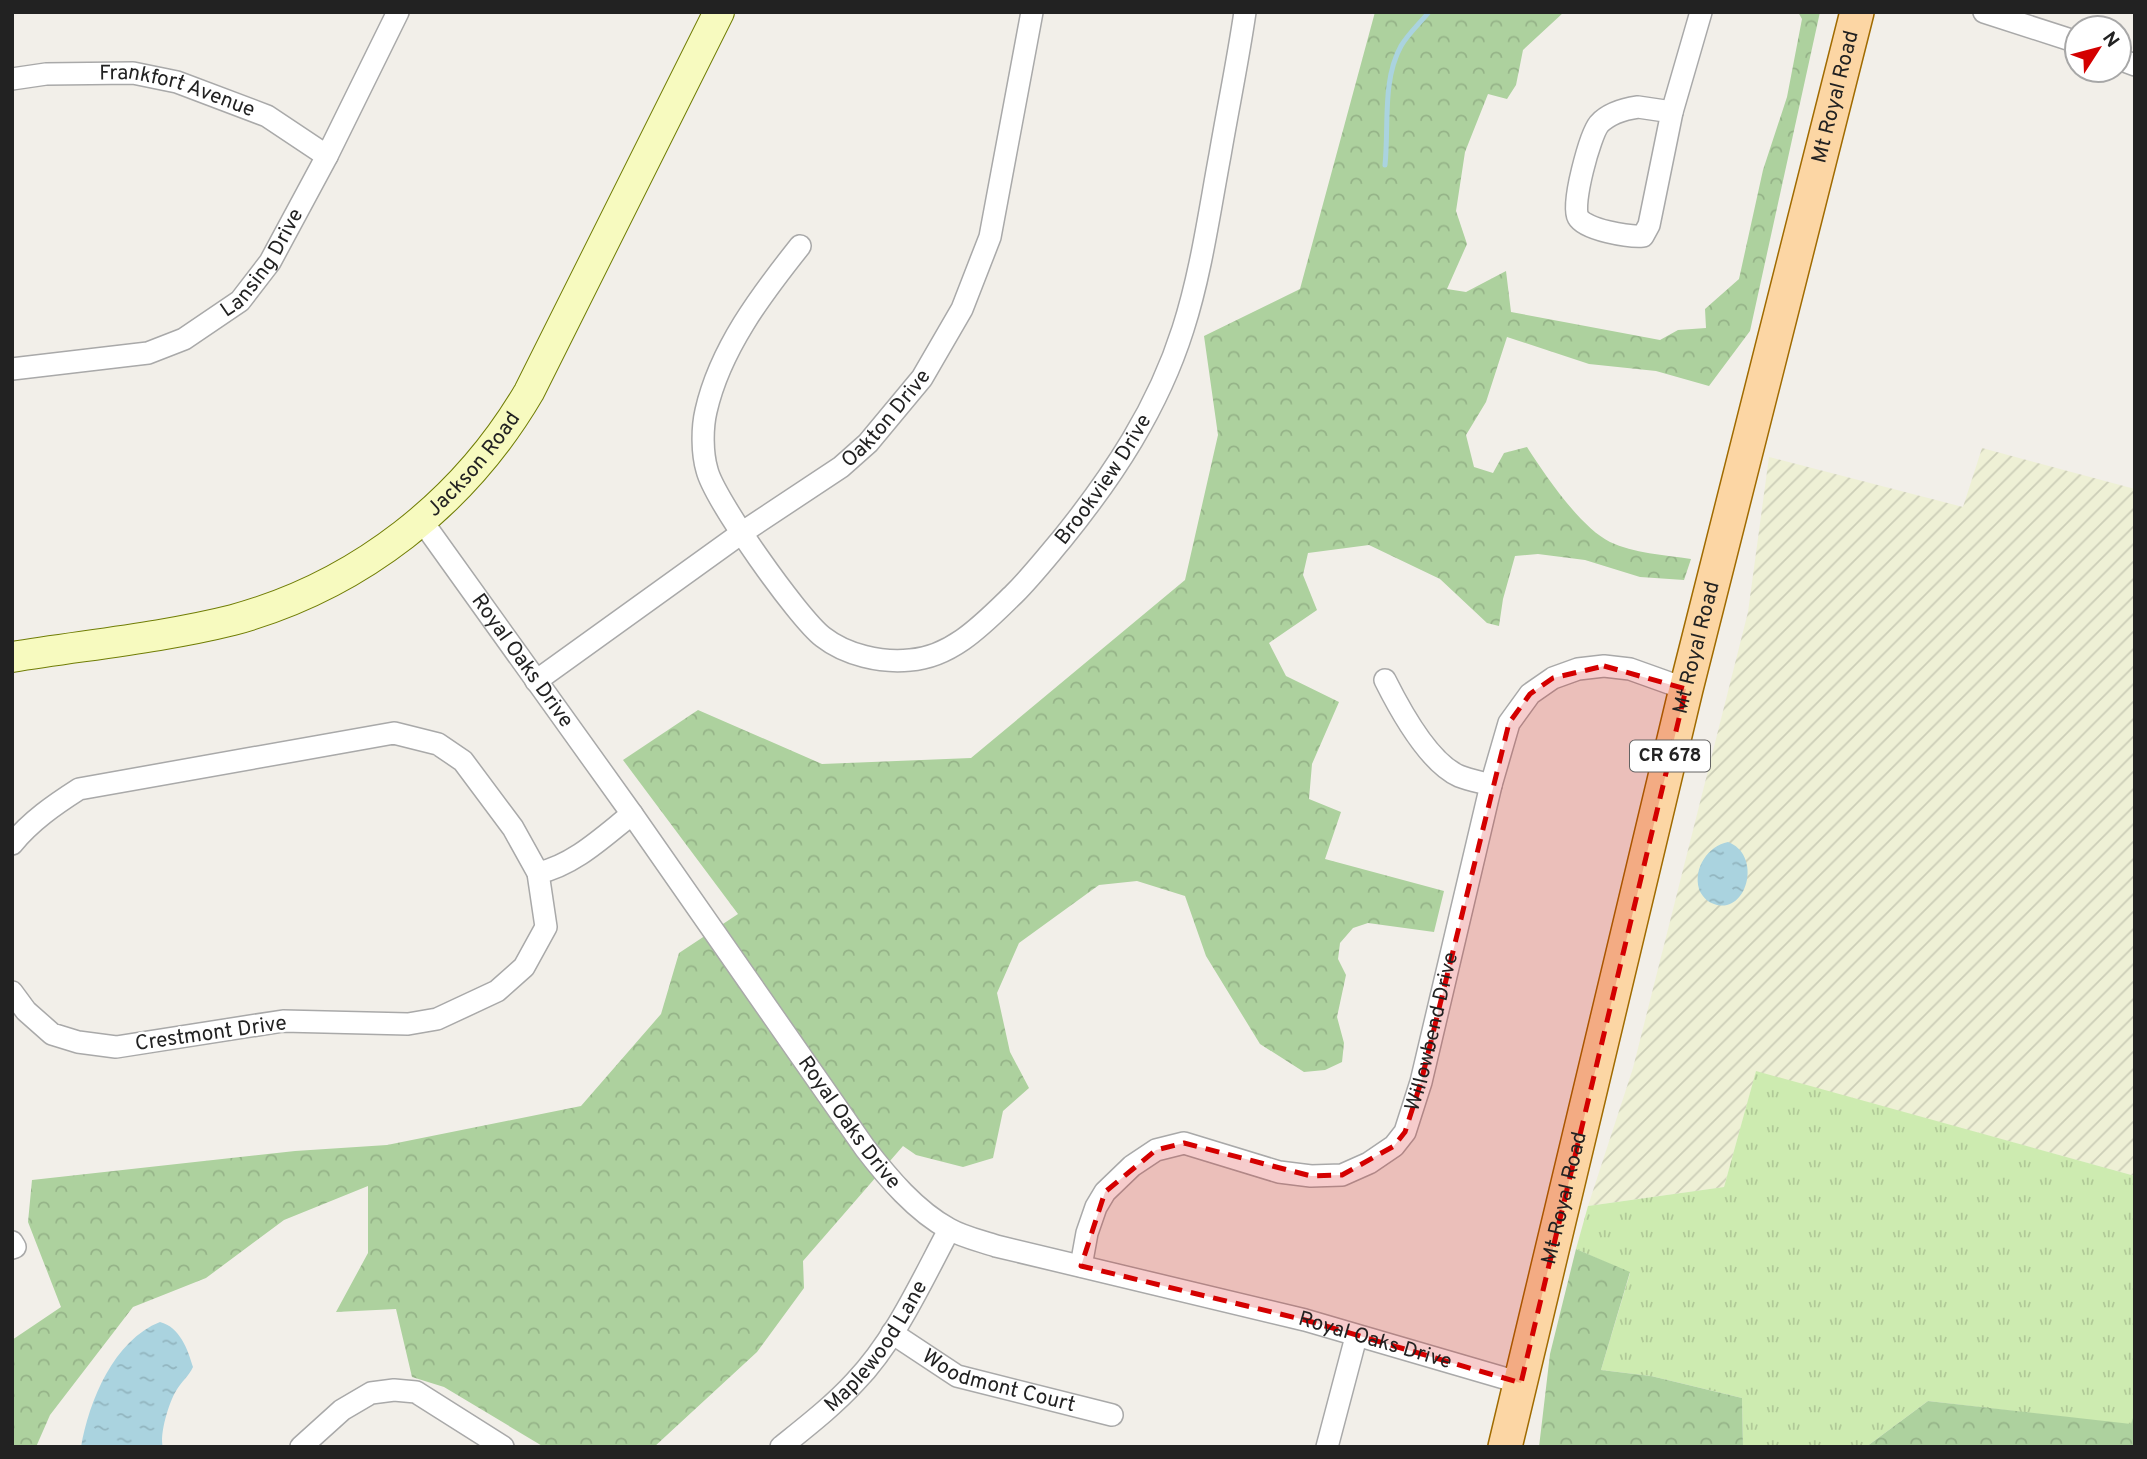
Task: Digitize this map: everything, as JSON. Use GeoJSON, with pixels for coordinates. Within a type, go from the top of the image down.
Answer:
{"type":"FeatureCollection","features":[{"type":"Feature","properties":{"kind":"main road","name":"Mt Royal Road"},"geometry":{"type":"LineString","coordinates":[[1505,1447],[1686,689],[1857,12]]}},
{"type":"Feature","properties":{"kind":"street","name":"Lansing Drive"},"geometry":{"type":"LineString","coordinates":[[12,369],[148,353],[184,339],[240,301],[270,262],[327,156],[398,12]]}},
{"type":"Feature","properties":{"kind":"street","name":"Jackson Road"},"geometry":{"type":"LineString","coordinates":[[12,657],[195,628],[261,611],[332,581],[366,562],[422,521],[478,464],[523,402],[719,12]]}},
{"type":"Feature","properties":{"kind":"street","name":"Oakton Drive"},"geometry":{"type":"LineString","coordinates":[[536,681],[743,532],[841,467],[868,443],[922,378],[962,309],[990,237],[1032,12]]}},
{"type":"Feature","properties":{"kind":"street","name":"Brookview Drive"},"geometry":{"type":"LineString","coordinates":[[800,246],[752,309],[719,373],[705,413],[707,471],[722,501],[799,614],[823,637],[849,652],[880,659],[912,660],[944,651],[962,641],[1027,582],[1123,458],[1149,412],[1182,332],[1199,270],[1245,12]]}},
{"type":"Feature","properties":{"kind":"street"},"geometry":{"type":"LineString","coordinates":[[1672,112],[1627,108],[1612,114],[1599,124],[1590,143],[1575,208],[1578,219],[1587,225],[1631,237],[1643,236],[1650,225],[1672,112],[1701,12]]}},
{"type":"Feature","properties":{"kind":"street"},"geometry":{"type":"LineString","coordinates":[[1984,12],[2063,37]]}},
{"type":"Feature","properties":{"kind":"street","name":"Frankfort Avenue"},"geometry":{"type":"LineString","coordinates":[[12,79],[46,74],[133,73],[177,82],[267,116],[327,156]]}},
{"type":"Feature","properties":{"kind":"street","name":"Royal Oaks Drive"},"geometry":{"type":"LineString","coordinates":[[422,521],[632,814],[871,1156],[905,1194],[949,1230],[996,1246],[1305,1320],[1521,1383]]}},
{"type":"Feature","properties":{"kind":"street","name":"Willowbend Drive"},"geometry":{"type":"LineString","coordinates":[[1081,1266],[1087,1233],[1096,1207],[1105,1192],[1132,1166],[1156,1150],[1184,1143],[1279,1172],[1311,1177],[1342,1175],[1369,1163],[1394,1146],[1405,1132],[1421,1082],[1491,785],[1509,723],[1530,694],[1553,678],[1578,669],[1604,666],[1630,669],[1686,689]]}},
{"type":"Feature","properties":{"kind":"street"},"geometry":{"type":"LineString","coordinates":[[1385,680],[1413,729],[1442,764],[1457,775],[1491,785]]}},
{"type":"Feature","properties":{"kind":"street","name":"Crestmont Drive"},"geometry":{"type":"LineString","coordinates":[[12,844],[33,822],[79,789],[394,733],[438,744],[463,761],[513,828],[537,873],[546,927],[524,967],[497,991],[437,1019],[408,1024],[283,1021],[116,1047],[78,1042],[51,1034],[26,1011],[12,992]]}},
{"type":"Feature","properties":{"kind":"street"},"geometry":{"type":"LineString","coordinates":[[537,873],[556,869],[592,847],[632,814]]}},
{"type":"Feature","properties":{"kind":"street","name":"Maplewood Lane"},"geometry":{"type":"LineString","coordinates":[[781,1447],[856,1382],[892,1333],[949,1230]]}},
{"type":"Feature","properties":{"kind":"street"},"geometry":{"type":"LineString","coordinates":[[12,1242],[15,1247],[12,1248]]}},
{"type":"Feature","properties":{"kind":"street","name":"Woodmont Court"},"geometry":{"type":"LineString","coordinates":[[892,1333],[957,1376],[1112,1415]]}},
{"type":"Feature","properties":{"kind":"street"},"geometry":{"type":"LineString","coordinates":[[1328,1447],[1356,1337]]}},
{"type":"Feature","properties":{"kind":"street"},"geometry":{"type":"LineString","coordinates":[[301,1447],[342,1410],[371,1393],[394,1390],[416,1392],[503,1447]]}},
{"type":"Feature","properties":{"kind":"highlighted area"},"geometry":{"type":"Polygon","coordinates":[[[1604,666],[1686,689],[1521,1383],[1305,1320],[1081,1266],[1105,1192],[1156,1150],[1184,1143],[1311,1176],[1342,1175],[1394,1146],[1405,1132],[1421,1082],[1509,723],[1530,694],[1553,678],[1604,666]]]}},
{"type":"Feature","properties":{"kind":"green space"},"geometry":{"type":"Polygon","coordinates":[[[1375,12],[1564,12],[1523,50],[1516,85],[1507,99],[1488,94],[1465,152],[1456,211],[1467,244],[1447,289],[1466,292],[1506,271],[1511,312],[1660,340],[1678,330],[1706,328],[1705,309],[1739,279],[1763,170],[1787,97],[1802,19],[1798,12],[1820,12],[1750,331],[1709,386],[1656,371],[1589,364],[1507,337],[1486,402],[1466,435],[1474,467],[1493,473],[1504,453],[1527,447],[1543,472],[1587,525],[1610,542],[1629,549],[1691,559],[1684,580],[1640,577],[1585,560],[1538,554],[1515,556],[1503,599],[1499,626],[1487,623],[1440,579],[1369,545],[1308,553],[1303,575],[1317,610],[1269,643],[1286,676],[1339,702],[1312,764],[1309,799],[1341,812],[1325,859],[1444,891],[1434,932],[1368,923],[1353,928],[1340,943],[1338,959],[1346,975],[1337,1017],[1344,1043],[1342,1062],[1325,1070],[1304,1072],[1260,1044],[1206,956],[1185,896],[1137,881],[1099,885],[1019,943],[997,993],[1010,1052],[1029,1088],[1003,1111],[993,1158],[963,1167],[916,1155],[903,1146],[803,1261],[804,1288],[757,1352],[654,1447],[544,1447],[444,1387],[412,1377],[396,1309],[336,1312],[368,1253],[368,1186],[284,1220],[206,1278],[133,1307],[50,1415],[36,1447],[12,1447],[12,1340],[61,1307],[28,1222],[32,1180],[295,1151],[387,1145],[581,1106],[661,1014],[679,953],[738,914],[623,760],[698,710],[822,764],[971,758],[1185,580],[1218,435],[1204,336],[1300,289],[1375,12]]]}},
{"type":"Feature","properties":{"kind":"green space"},"geometry":{"type":"Polygon","coordinates":[[[1982,448],[2135,489],[2135,1176],[1756,1072],[1724,1187],[1588,1206],[1633,1068],[1748,612],[1769,457],[1963,507],[1982,448]]]}},
{"type":"Feature","properties":{"kind":"green space"},"geometry":{"type":"Polygon","coordinates":[[[1756,1071],[2135,1176],[2135,1412],[2132,1425],[1928,1401],[1866,1447],[1743,1447],[1742,1398],[1651,1376],[1601,1370],[1630,1273],[1576,1249],[1588,1206],[1724,1187],[1756,1071]]]}},
{"type":"Feature","properties":{"kind":"green space"},"geometry":{"type":"Polygon","coordinates":[[[1576,1249],[1630,1272],[1601,1370],[1651,1376],[1742,1398],[1743,1447],[1539,1447],[1550,1354],[1576,1249]]]}},
{"type":"Feature","properties":{"kind":"green space"},"geometry":{"type":"Polygon","coordinates":[[[1928,1401],[2131,1424],[2135,1412],[2135,1447],[1866,1447],[1928,1401]]]}},
{"type":"Feature","properties":{"kind":"water"},"geometry":{"type":"Polygon","coordinates":[[[1728,842],[1739,849],[1745,859],[1747,882],[1735,901],[1726,905],[1714,904],[1700,891],[1698,873],[1708,853],[1728,842]]]}},
{"type":"Feature","properties":{"kind":"water"},"geometry":{"type":"Polygon","coordinates":[[[160,1322],[178,1334],[193,1367],[170,1403],[164,1427],[163,1447],[81,1447],[90,1411],[106,1374],[129,1343],[160,1322]]]}},
{"type":"Feature","properties":{"kind":"waterway"},"geometry":{"type":"LineString","coordinates":[[1385,165],[1387,104],[1395,59],[1401,46],[1429,12]]}}]}
